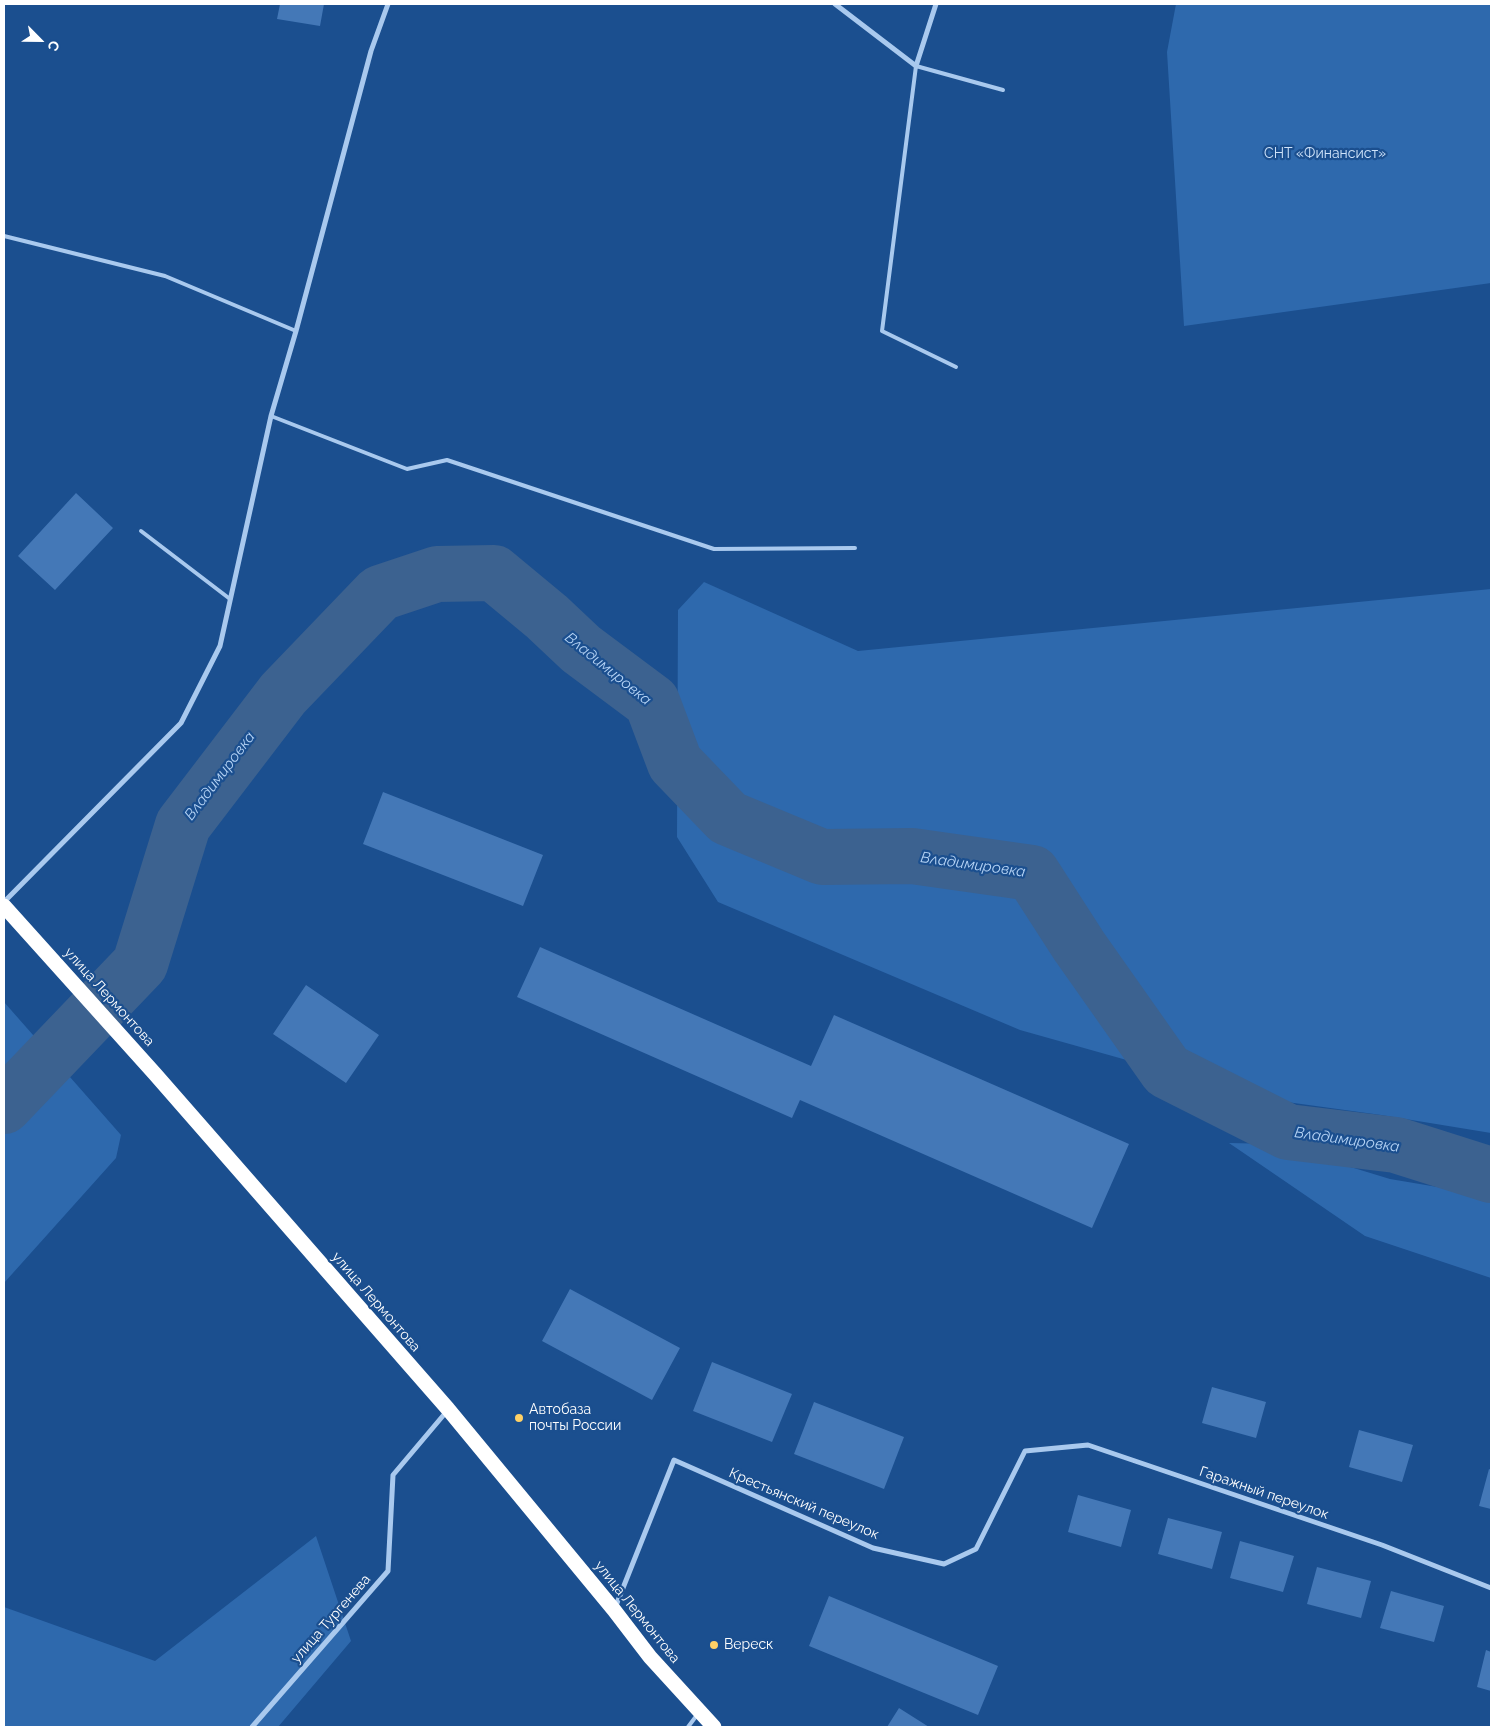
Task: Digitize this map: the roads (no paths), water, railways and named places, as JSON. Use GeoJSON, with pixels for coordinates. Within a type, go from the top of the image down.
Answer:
{"type":"FeatureCollection","features":[{"type":"Feature","properties":{"kind":"highway","name":"улица Лермонтова"},"geometry":{"type":"LineString","coordinates":[[4,906],[155,1074],[448,1410],[650,1656],[714,1727]]}},
{"type":"Feature","properties":{"kind":"street"},"geometry":{"type":"LineString","coordinates":[[4,902],[181,724],[220,646],[271,416],[296,331],[371,52],[388,4]]}},
{"type":"Feature","properties":{"kind":"street"},"geometry":{"type":"LineString","coordinates":[[835,4],[916,66],[936,4]]}},
{"type":"Feature","properties":{"kind":"street","name":"улица Тургенева"},"geometry":{"type":"LineString","coordinates":[[252,1727],[388,1571],[393,1475],[448,1410]]}},
{"type":"Feature","properties":{"kind":"street","name":"Гаражный переулок"},"geometry":{"type":"LineString","coordinates":[[1025,1450],[1088,1445],[1382,1545],[1491,1588]]}},
{"type":"Feature","properties":{"kind":"street","name":"Крестьянский переулок"},"geometry":{"type":"LineString","coordinates":[[614,1610],[674,1460],[873,1548],[944,1564],[976,1549],[1025,1450]]}},
{"type":"Feature","properties":{"kind":"lane"},"geometry":{"type":"LineString","coordinates":[[956,367],[882,330],[916,66],[1003,90]]}},
{"type":"Feature","properties":{"kind":"lane"},"geometry":{"type":"LineString","coordinates":[[4,236],[165,276],[296,331]]}},
{"type":"Feature","properties":{"kind":"lane"},"geometry":{"type":"LineString","coordinates":[[271,416],[407,469],[447,460],[714,549],[855,548]]}},
{"type":"Feature","properties":{"kind":"lane"},"geometry":{"type":"LineString","coordinates":[[141,531],[230,599]]}},
{"type":"Feature","properties":{"kind":"lane"},"geometry":{"type":"LineString","coordinates":[[688,1727],[700,1711]]}},
{"type":"Feature","properties":{"kind":"waterway","name":"Владимировка"},"geometry":{"type":"LineString","coordinates":[[4,1106],[140,964],[183,825],[283,694],[380,593],[437,574],[494,573],[547,617],[581,649],[652,702],[675,763],[728,818],[822,857],[912,856],[1032,873],[1079,946],[1167,1071],[1288,1132],[1396,1145],[1491,1175]]}},
{"type":"Feature","properties":{"kind":"place","name":"Автобаза почты России"},"geometry":{"type":"Point","coordinates":[519,1418]}},
{"type":"Feature","properties":{"kind":"place","name":"Вереск"},"geometry":{"type":"Point","coordinates":[714,1645]}},
{"type":"Feature","properties":{"kind":"park label","name":"СНТ «Финансист»"},"geometry":{"type":"Point","coordinates":[1325,154]}}]}
